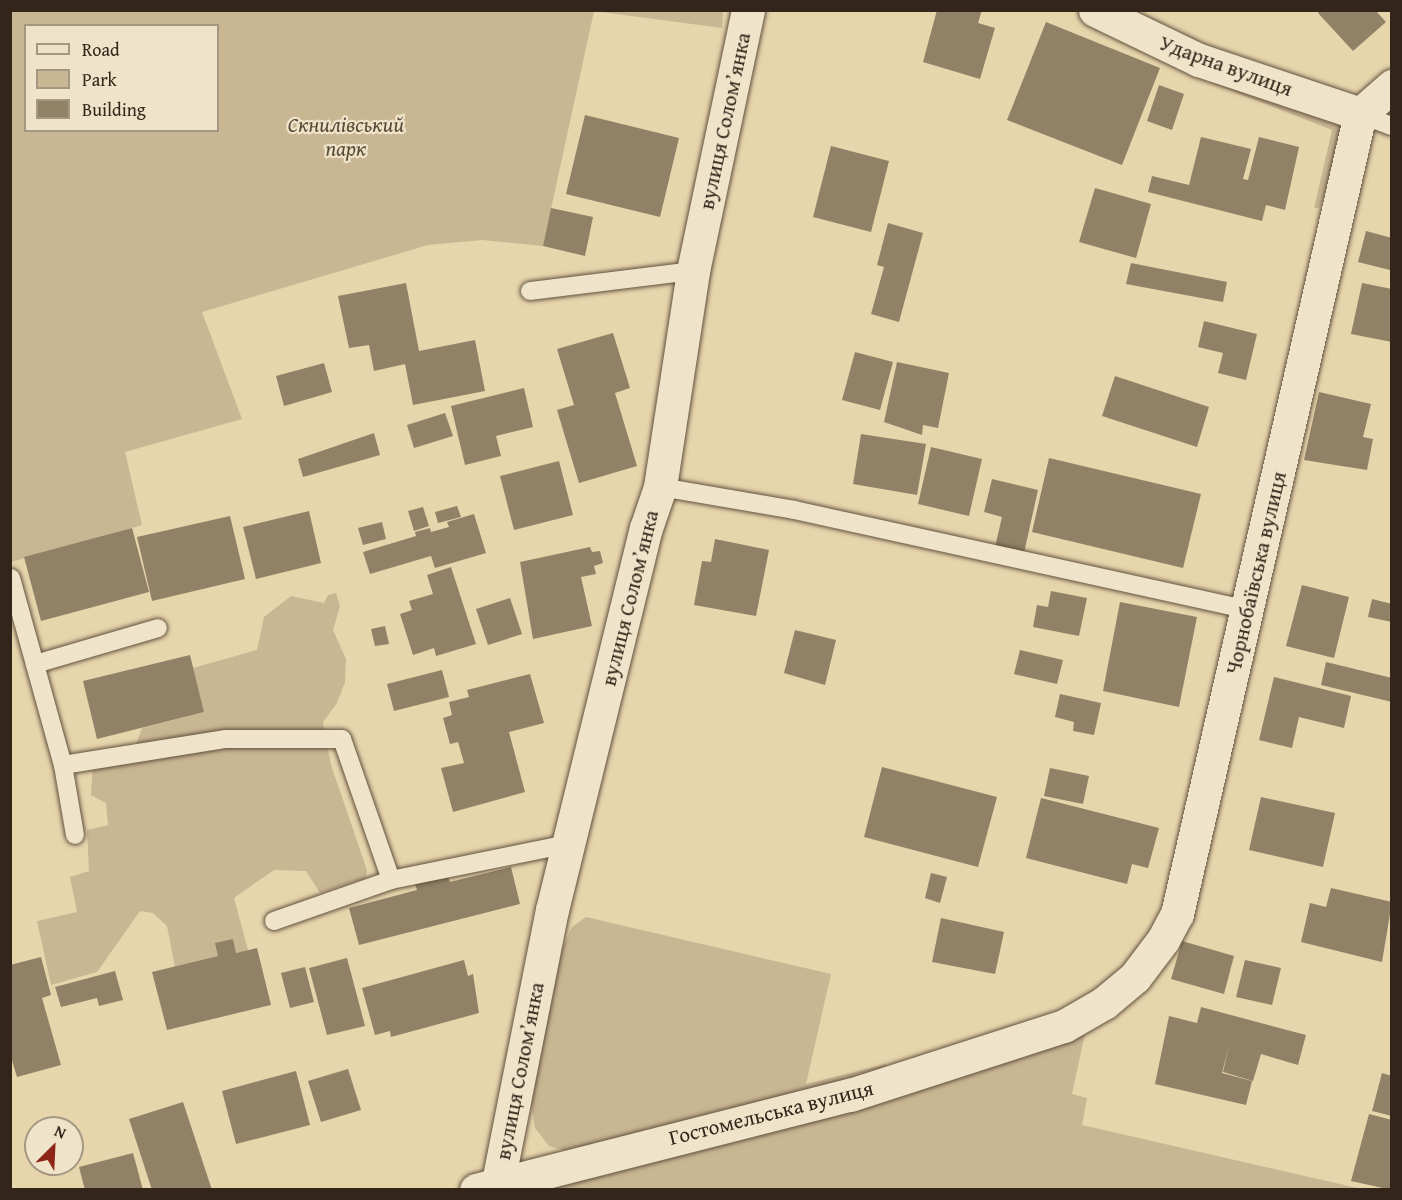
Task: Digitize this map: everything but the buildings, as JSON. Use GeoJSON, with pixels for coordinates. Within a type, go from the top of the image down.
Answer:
{"type":"FeatureCollection","features":[{"type":"Feature","properties":{"kind":"street","name":"вулиця Соломʼянка"},"geometry":{"type":"LineString","coordinates":[[487,1186],[646,528],[660,487],[693,271],[748,10]]}},
{"type":"Feature","properties":{"kind":"street","name":"Ударна вулиця"},"geometry":{"type":"LineString","coordinates":[[1095,10],[1199,60],[1360,114]]}},
{"type":"Feature","properties":{"kind":"street"},"geometry":{"type":"LineString","coordinates":[[1360,114],[1392,86]]}},
{"type":"Feature","properties":{"kind":"street","name":"Чорнобаївська вулиця"},"geometry":{"type":"LineString","coordinates":[[1064,1026],[1104,1003],[1135,976],[1163,940],[1177,914],[1360,114]]}},
{"type":"Feature","properties":{"kind":"street","name":"Гостомельська вулиця"},"geometry":{"type":"LineString","coordinates":[[487,1186],[850,1095],[1064,1026]]}},
{"type":"Feature","properties":{"kind":"lane"},"geometry":{"type":"LineString","coordinates":[[1360,114],[1392,126]]}},
{"type":"Feature","properties":{"kind":"lane"},"geometry":{"type":"LineString","coordinates":[[530,291],[693,271]]}},
{"type":"Feature","properties":{"kind":"lane"},"geometry":{"type":"LineString","coordinates":[[660,487],[794,510],[1247,610]]}},
{"type":"Feature","properties":{"kind":"lane"},"geometry":{"type":"LineString","coordinates":[[11,578],[63,765],[75,836]]}},
{"type":"Feature","properties":{"kind":"lane"},"geometry":{"type":"LineString","coordinates":[[35,664],[158,628]]}},
{"type":"Feature","properties":{"kind":"lane"},"geometry":{"type":"LineString","coordinates":[[63,765],[226,739],[342,739],[391,880]]}},
{"type":"Feature","properties":{"kind":"lane"},"geometry":{"type":"LineString","coordinates":[[274,921],[391,880],[568,844]]}},
{"type":"Feature","properties":{"kind":"green space","name":"Скнилівський парк"},"geometry":{"type":"Polygon","coordinates":[[[11,11],[594,11],[543,246],[482,240],[428,245],[202,312],[242,419],[125,452],[142,525],[11,562],[11,11]]]}},
{"type":"Feature","properties":{"kind":"green space"},"geometry":{"type":"Polygon","coordinates":[[[594,11],[723,11],[722,28],[594,11]]]}},
{"type":"Feature","properties":{"kind":"green space"},"geometry":{"type":"Polygon","coordinates":[[[1212,79],[1337,121],[1341,135],[1330,181],[1319,208],[1314,208],[1332,130],[1209,82],[1212,79]]]}},
{"type":"Feature","properties":{"kind":"green space"},"geometry":{"type":"Polygon","coordinates":[[[336,593],[340,606],[333,630],[346,659],[345,682],[337,703],[323,722],[331,765],[367,870],[366,878],[320,893],[306,871],[274,870],[234,898],[248,950],[236,953],[233,939],[218,956],[175,967],[167,926],[153,913],[140,911],[97,972],[51,985],[37,921],[77,912],[70,877],[89,871],[87,830],[108,825],[106,803],[91,795],[93,762],[130,761],[142,728],[204,712],[193,668],[257,650],[264,617],[291,596],[324,603],[328,595],[336,593]]]}},
{"type":"Feature","properties":{"kind":"green space"},"geometry":{"type":"Polygon","coordinates":[[[586,917],[831,974],[806,1084],[886,1064],[888,1072],[577,1154],[549,1146],[535,1128],[528,1085],[561,951],[572,927],[586,917]]]}},
{"type":"Feature","properties":{"kind":"green space"},"geometry":{"type":"Polygon","coordinates":[[[1086,1029],[1072,1094],[1087,1098],[1082,1125],[1362,1189],[526,1190],[1086,1029]]]}}]}
